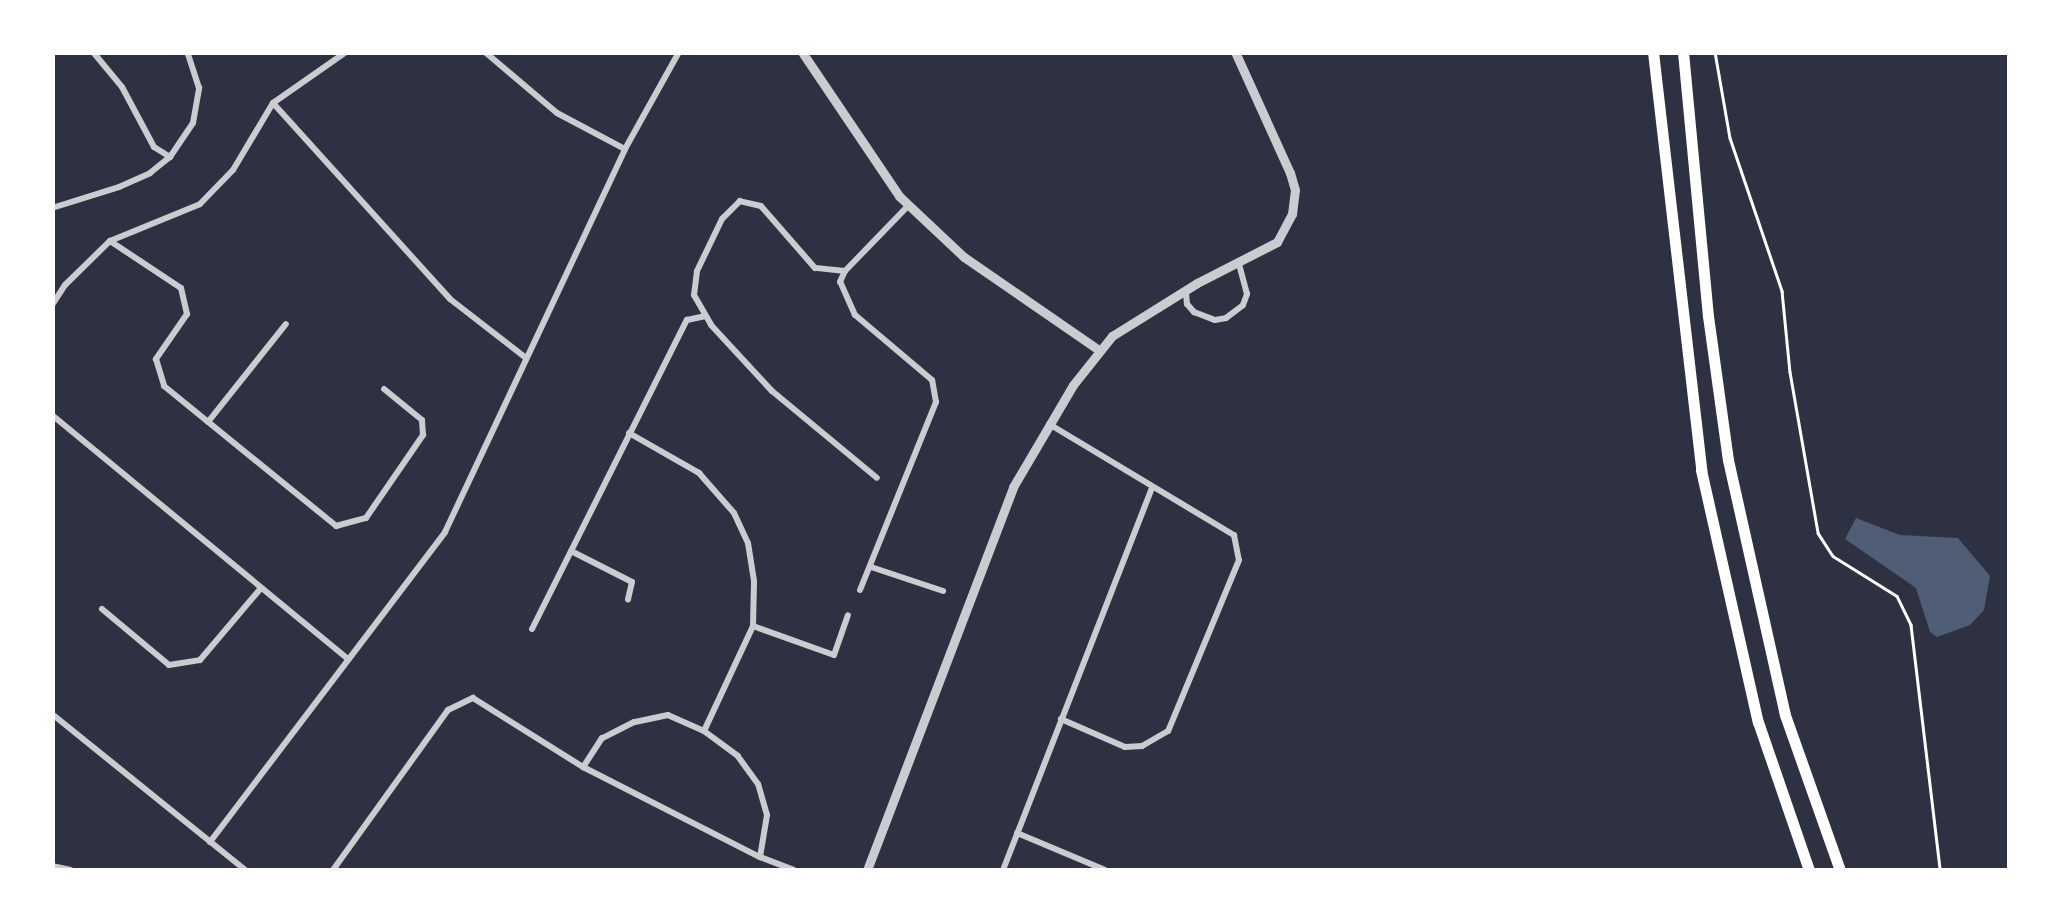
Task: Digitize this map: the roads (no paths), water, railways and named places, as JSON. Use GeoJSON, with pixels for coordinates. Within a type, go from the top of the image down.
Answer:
{"type":"FeatureCollection","features":[{"type":"Feature","properties":{"kind":"highway"},"geometry":{"type":"LineString","coordinates":[[1644,52],[1662,150]]}},
{"type":"Feature","properties":{"kind":"highway"},"geometry":{"type":"LineString","coordinates":[[1653,52],[1701,470],[1758,722],[1809,870]]}},
{"type":"Feature","properties":{"kind":"highway"},"geometry":{"type":"LineString","coordinates":[[1683,52],[1708,316],[1728,460],[1786,715],[1840,870]]}},
{"type":"Feature","properties":{"kind":"street"},"geometry":{"type":"LineString","coordinates":[[92,52],[122,87],[154,147],[170,157]]}},
{"type":"Feature","properties":{"kind":"street"},"geometry":{"type":"LineString","coordinates":[[52,208],[120,187],[150,174],[170,157],[194,124],[199,88],[187,52]]}},
{"type":"Feature","properties":{"kind":"street"},"geometry":{"type":"LineString","coordinates":[[52,305],[65,285],[110,241],[200,204],[233,170],[273,103],[346,52]]}},
{"type":"Feature","properties":{"kind":"street"},"geometry":{"type":"LineString","coordinates":[[485,52],[557,113],[626,149]]}},
{"type":"Feature","properties":{"kind":"street"},"geometry":{"type":"LineString","coordinates":[[210,842],[445,532],[626,149],[679,52]]}},
{"type":"Feature","properties":{"kind":"street"},"geometry":{"type":"LineString","coordinates":[[802,52],[909,205],[964,257],[1098,350]]}},
{"type":"Feature","properties":{"kind":"street"},"geometry":{"type":"LineString","coordinates":[[867,870],[1013,487],[1049,424],[1098,350],[1186,290],[1277,242],[1292,214],[1295,190],[1235,52]]}},
{"type":"Feature","properties":{"kind":"street"},"geometry":{"type":"LineString","coordinates":[[273,103],[450,300],[526,358]]}},
{"type":"Feature","properties":{"kind":"street"},"geometry":{"type":"LineString","coordinates":[[845,271],[814,268],[761,206],[740,200],[722,219],[697,271],[694,294],[706,316],[772,391],[877,478]]}},
{"type":"Feature","properties":{"kind":"street"},"geometry":{"type":"LineString","coordinates":[[860,590],[936,402],[932,380],[855,315],[840,282],[845,271],[909,205]]}},
{"type":"Feature","properties":{"kind":"street"},"geometry":{"type":"LineString","coordinates":[[110,241],[181,288],[188,314],[156,359],[164,386],[336,526],[366,518],[422,435],[422,420],[384,389]]}},
{"type":"Feature","properties":{"kind":"street"},"geometry":{"type":"LineString","coordinates":[[1186,290],[1187,304],[1194,312],[1204,318],[1226,318],[1243,305],[1247,294],[1239,264]]}},
{"type":"Feature","properties":{"kind":"street"},"geometry":{"type":"LineString","coordinates":[[532,630],[687,320],[706,316]]}},
{"type":"Feature","properties":{"kind":"street"},"geometry":{"type":"LineString","coordinates":[[208,422],[286,324]]}},
{"type":"Feature","properties":{"kind":"street"},"geometry":{"type":"LineString","coordinates":[[52,415],[348,659]]}},
{"type":"Feature","properties":{"kind":"street"},"geometry":{"type":"LineString","coordinates":[[1049,424],[1234,535],[1239,560],[1168,731],[1142,746],[1125,747],[1061,719]]}},
{"type":"Feature","properties":{"kind":"street"},"geometry":{"type":"LineString","coordinates":[[629,433],[700,473],[734,513],[753,563],[753,626],[704,731]]}},
{"type":"Feature","properties":{"kind":"street"},"geometry":{"type":"LineString","coordinates":[[1002,870],[1152,488]]}},
{"type":"Feature","properties":{"kind":"street"},"geometry":{"type":"LineString","coordinates":[[571,551],[632,582],[628,600]]}},
{"type":"Feature","properties":{"kind":"street"},"geometry":{"type":"LineString","coordinates":[[871,567],[943,591]]}},
{"type":"Feature","properties":{"kind":"street"},"geometry":{"type":"LineString","coordinates":[[102,609],[169,665],[200,660],[261,588]]}},
{"type":"Feature","properties":{"kind":"street"},"geometry":{"type":"LineString","coordinates":[[753,626],[834,655],[848,615]]}},
{"type":"Feature","properties":{"kind":"street"},"geometry":{"type":"LineString","coordinates":[[333,870],[448,710],[474,698],[582,767],[760,857],[794,870]]}},
{"type":"Feature","properties":{"kind":"street"},"geometry":{"type":"LineString","coordinates":[[52,714],[246,870]]}},
{"type":"Feature","properties":{"kind":"street"},"geometry":{"type":"LineString","coordinates":[[582,767],[602,738],[634,722],[668,714],[704,731],[738,756],[758,784],[767,815],[760,857]]}},
{"type":"Feature","properties":{"kind":"street"},"geometry":{"type":"LineString","coordinates":[[1017,833],[1105,870]]}},
{"type":"Feature","properties":{"kind":"street"},"geometry":{"type":"LineString","coordinates":[[52,866],[71,870]]}},
{"type":"Feature","properties":{"kind":"water"},"geometry":{"type":"Polygon","coordinates":[[[1856,518],[1900,535],[1958,538],[1990,576],[1984,610],[1970,625],[1937,637],[1930,632],[1916,588],[1845,539],[1856,518]]]}}]}
